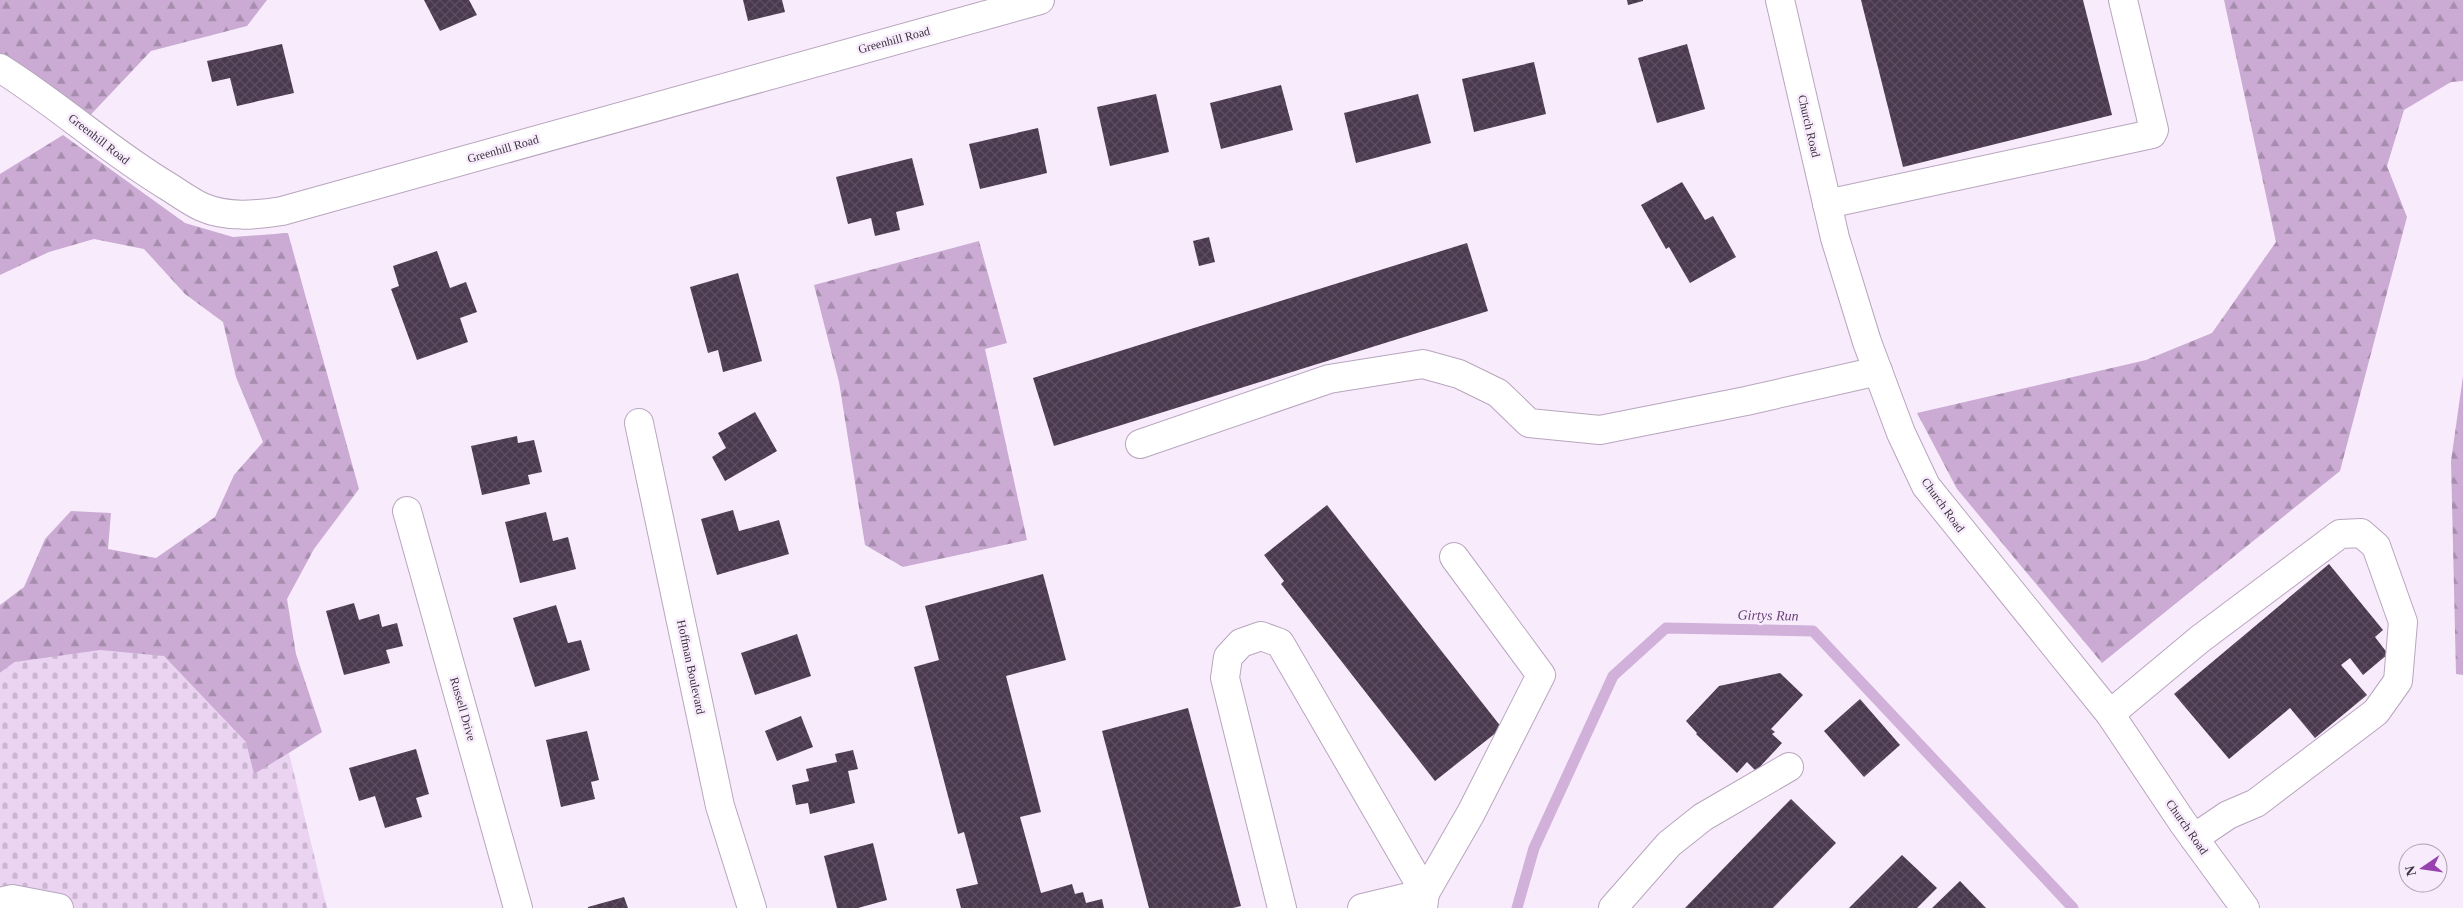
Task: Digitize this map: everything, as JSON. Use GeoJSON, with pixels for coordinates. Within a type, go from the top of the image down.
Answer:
{"type":"FeatureCollection","features":[{"type":"Feature","properties":{"kind":"street","name":"Greenhill Road"},"geometry":{"type":"LineString","coordinates":[[0,68],[36,91],[139,170],[203,208],[230,214],[256,215],[291,208],[1040,0]]}},
{"type":"Feature","properties":{"kind":"street","name":"Church Road"},"geometry":{"type":"LineString","coordinates":[[1780,0],[1834,238],[1878,371],[1901,433],[1926,486],[2110,714],[2194,838],[2245,908]]}},
{"type":"Feature","properties":{"kind":"street"},"geometry":{"type":"LineString","coordinates":[[1827,204],[2152,134],[2154,130],[2123,0]]}},
{"type":"Feature","properties":{"kind":"street"},"geometry":{"type":"LineString","coordinates":[[1140,444],[1329,380],[1423,364],[1459,374],[1498,393],[1529,423],[1600,430],[1746,401],[1878,371]]}},
{"type":"Feature","properties":{"kind":"street","name":"Hoffman Boulevard"},"geometry":{"type":"LineString","coordinates":[[639,423],[720,806],[752,908]]}},
{"type":"Feature","properties":{"kind":"street","name":"Russell Drive"},"geometry":{"type":"LineString","coordinates":[[407,511],[518,908]]}},
{"type":"Feature","properties":{"kind":"street"},"geometry":{"type":"LineString","coordinates":[[2110,714],[2200,639],[2340,534],[2361,533],[2376,546],[2403,622],[2398,681],[2376,712],[2256,803],[2228,815],[2194,838]]}},
{"type":"Feature","properties":{"kind":"street"},"geometry":{"type":"LineString","coordinates":[[1424,901],[1542,675],[1454,557]]}},
{"type":"Feature","properties":{"kind":"street"},"geometry":{"type":"LineString","coordinates":[[1282,908],[1225,678],[1228,657],[1241,643],[1261,636],[1280,643],[1424,901]]}},
{"type":"Feature","properties":{"kind":"street"},"geometry":{"type":"LineString","coordinates":[[1613,908],[1669,844],[1703,816],[1790,767]]}},
{"type":"Feature","properties":{"kind":"street"},"geometry":{"type":"LineString","coordinates":[[0,902],[12,899],[59,908]]}},
{"type":"Feature","properties":{"kind":"street"},"geometry":{"type":"LineString","coordinates":[[1362,908],[1424,901]]}},
{"type":"Feature","properties":{"kind":"green space"},"geometry":{"type":"Polygon","coordinates":[[[0,0],[267,0],[247,26],[151,51],[81,125],[0,68],[0,0]]]}},
{"type":"Feature","properties":{"kind":"green space"},"geometry":{"type":"Polygon","coordinates":[[[2224,0],[2463,0],[2463,81],[2451,82],[2404,110],[2387,166],[2407,217],[2340,471],[2102,663],[1957,489],[1917,413],[2146,360],[2212,333],[2276,242],[2224,0]]]}},
{"type":"Feature","properties":{"kind":"green space"},"geometry":{"type":"Polygon","coordinates":[[[63,135],[185,223],[233,237],[288,233],[359,489],[314,549],[287,599],[296,654],[322,732],[254,775],[15,662],[0,673],[0,605],[24,587],[45,539],[71,511],[111,513],[108,549],[156,558],[215,517],[234,475],[263,442],[236,377],[223,322],[185,294],[144,249],[94,239],[49,252],[0,275],[0,174],[63,135]]]}},
{"type":"Feature","properties":{"kind":"green space"},"geometry":{"type":"Polygon","coordinates":[[[979,241],[1007,343],[985,349],[1027,540],[903,567],[865,545],[839,382],[814,285],[979,241]]]}},
{"type":"Feature","properties":{"kind":"green space"},"geometry":{"type":"Polygon","coordinates":[[[2463,376],[2463,675],[2456,674],[2451,461],[2463,376]]]}},
{"type":"Feature","properties":{"kind":"green space"},"geometry":{"type":"Polygon","coordinates":[[[100,650],[164,656],[246,742],[254,774],[289,753],[327,908],[0,908],[0,673],[15,662],[100,650]]]}},
{"type":"Feature","properties":{"kind":"building"},"geometry":{"type":"Polygon","coordinates":[[[424,0],[469,0],[477,15],[440,31],[424,0]]]}},
{"type":"Feature","properties":{"kind":"building"},"geometry":{"type":"Polygon","coordinates":[[[743,0],[782,0],[785,12],[748,21],[743,0]]]}},
{"type":"Feature","properties":{"kind":"building"},"geometry":{"type":"Polygon","coordinates":[[[1627,0],[1643,0],[1643,1],[1628,5],[1627,0]]]}},
{"type":"Feature","properties":{"kind":"building"},"geometry":{"type":"Polygon","coordinates":[[[1861,0],[2083,0],[2112,115],[1903,167],[1861,0]]]}},
{"type":"Feature","properties":{"kind":"building"},"geometry":{"type":"Polygon","coordinates":[[[282,44],[294,93],[237,106],[230,78],[212,82],[207,61],[282,44]]]}},
{"type":"Feature","properties":{"kind":"building"},"geometry":{"type":"Polygon","coordinates":[[[1687,44],[1705,109],[1657,123],[1638,58],[1687,44]]]}},
{"type":"Feature","properties":{"kind":"building"},"geometry":{"type":"Polygon","coordinates":[[[1534,62],[1546,114],[1474,132],[1462,79],[1534,62]]]}},
{"type":"Feature","properties":{"kind":"building"},"geometry":{"type":"Polygon","coordinates":[[[1281,85],[1293,130],[1221,149],[1210,103],[1281,85]]]}},
{"type":"Feature","properties":{"kind":"building"},"geometry":{"type":"Polygon","coordinates":[[[1156,94],[1169,152],[1110,166],[1097,107],[1156,94]]]}},
{"type":"Feature","properties":{"kind":"building"},"geometry":{"type":"Polygon","coordinates":[[[1418,94],[1431,143],[1356,163],[1344,113],[1418,94]]]}},
{"type":"Feature","properties":{"kind":"building"},"geometry":{"type":"Polygon","coordinates":[[[1038,128],[1047,173],[980,189],[969,144],[1038,128]]]}},
{"type":"Feature","properties":{"kind":"building"},"geometry":{"type":"Polygon","coordinates":[[[912,158],[924,205],[896,212],[900,230],[875,236],[871,218],[848,224],[836,177],[912,158]]]}},
{"type":"Feature","properties":{"kind":"building"},"geometry":{"type":"Polygon","coordinates":[[[1682,182],[1705,220],[1713,216],[1736,257],[1690,283],[1669,247],[1666,249],[1641,205],[1682,182]]]}},
{"type":"Feature","properties":{"kind":"building"},"geometry":{"type":"Polygon","coordinates":[[[1209,237],[1215,262],[1199,266],[1193,241],[1209,237]]]}},
{"type":"Feature","properties":{"kind":"building"},"geometry":{"type":"Polygon","coordinates":[[[1467,243],[1488,311],[1054,446],[1033,378],[1467,243]]]}},
{"type":"Feature","properties":{"kind":"building"},"geometry":{"type":"Polygon","coordinates":[[[437,251],[450,288],[466,282],[477,312],[460,318],[468,342],[417,360],[391,289],[399,286],[393,266],[437,251]]]}},
{"type":"Feature","properties":{"kind":"building"},"geometry":{"type":"Polygon","coordinates":[[[738,273],[762,361],[723,372],[718,350],[708,353],[690,287],[738,273]]]}},
{"type":"Feature","properties":{"kind":"building"},"geometry":{"type":"Polygon","coordinates":[[[755,412],[777,451],[725,481],[712,457],[726,448],[718,433],[755,412]]]}},
{"type":"Feature","properties":{"kind":"building"},"geometry":{"type":"Polygon","coordinates":[[[517,436],[518,443],[534,440],[542,472],[528,475],[530,484],[482,495],[471,446],[517,436]]]}},
{"type":"Feature","properties":{"kind":"building"},"geometry":{"type":"Polygon","coordinates":[[[1327,505],[1502,728],[1435,781],[1281,584],[1284,581],[1264,555],[1327,505]]]}},
{"type":"Feature","properties":{"kind":"building"},"geometry":{"type":"Polygon","coordinates":[[[733,510],[739,531],[779,520],[789,554],[717,575],[701,519],[733,510]]]}},
{"type":"Feature","properties":{"kind":"building"},"geometry":{"type":"Polygon","coordinates":[[[546,512],[553,541],[568,537],[576,569],[520,583],[505,522],[546,512]]]}},
{"type":"Feature","properties":{"kind":"building"},"geometry":{"type":"Polygon","coordinates":[[[2329,564],[2383,630],[2375,637],[2388,654],[2363,675],[2350,658],[2341,665],[2367,695],[2315,738],[2290,708],[2229,759],[2174,694],[2329,564]]]}},
{"type":"Feature","properties":{"kind":"building"},"geometry":{"type":"Polygon","coordinates":[[[1043,574],[1066,660],[1006,676],[1041,812],[1020,817],[1041,893],[1072,884],[1075,894],[1083,892],[1086,903],[1102,899],[1104,908],[961,908],[956,889],[978,884],[964,832],[958,834],[914,667],[939,660],[925,606],[1043,574]]]}},
{"type":"Feature","properties":{"kind":"building"},"geometry":{"type":"Polygon","coordinates":[[[354,603],[359,620],[379,614],[382,627],[397,623],[403,646],[386,650],[390,663],[344,675],[326,611],[354,603]]]}},
{"type":"Feature","properties":{"kind":"building"},"geometry":{"type":"Polygon","coordinates":[[[556,605],[568,643],[581,640],[590,670],[535,687],[513,618],[556,605]]]}},
{"type":"Feature","properties":{"kind":"building"},"geometry":{"type":"Polygon","coordinates":[[[797,634],[811,676],[755,695],[741,653],[797,634]]]}},
{"type":"Feature","properties":{"kind":"building"},"geometry":{"type":"Polygon","coordinates":[[[1780,673],[1803,695],[1771,729],[1775,732],[1772,734],[1782,743],[1756,771],[1747,762],[1737,773],[1696,734],[1686,721],[1719,686],[1780,673]]]}},
{"type":"Feature","properties":{"kind":"building"},"geometry":{"type":"Polygon","coordinates":[[[1860,699],[1900,745],[1864,777],[1824,731],[1860,699]]]}},
{"type":"Feature","properties":{"kind":"building"},"geometry":{"type":"Polygon","coordinates":[[[1188,708],[1241,906],[1233,908],[1149,908],[1102,731],[1188,708]]]}},
{"type":"Feature","properties":{"kind":"building"},"geometry":{"type":"Polygon","coordinates":[[[801,716],[813,747],[777,761],[765,731],[801,716]]]}},
{"type":"Feature","properties":{"kind":"building"},"geometry":{"type":"Polygon","coordinates":[[[587,731],[599,780],[591,782],[595,799],[561,807],[546,740],[587,731]]]}},
{"type":"Feature","properties":{"kind":"building"},"geometry":{"type":"Polygon","coordinates":[[[416,749],[429,794],[416,798],[422,817],[385,828],[375,796],[359,801],[349,768],[416,749]]]}},
{"type":"Feature","properties":{"kind":"building"},"geometry":{"type":"Polygon","coordinates":[[[853,750],[858,769],[848,771],[855,803],[810,814],[808,803],[796,805],[792,785],[809,781],[806,769],[837,762],[835,754],[853,750]]]}},
{"type":"Feature","properties":{"kind":"building"},"geometry":{"type":"Polygon","coordinates":[[[1791,799],[1836,843],[1773,908],[1685,908],[1791,799]]]}},
{"type":"Feature","properties":{"kind":"building"},"geometry":{"type":"Polygon","coordinates":[[[873,843],[887,900],[858,908],[837,908],[824,856],[873,843]]]}},
{"type":"Feature","properties":{"kind":"building"},"geometry":{"type":"Polygon","coordinates":[[[1902,855],[1937,888],[1917,908],[1849,908],[1902,855]]]}},
{"type":"Feature","properties":{"kind":"building"},"geometry":{"type":"Polygon","coordinates":[[[1960,881],[1986,908],[1932,908],[1960,881]]]}},
{"type":"Feature","properties":{"kind":"building"},"geometry":{"type":"Polygon","coordinates":[[[624,897],[628,908],[588,908],[588,907],[624,897]]]}},
{"type":"Feature","properties":{"kind":"waterway","name":"Girtys Run"},"geometry":{"type":"LineString","coordinates":[[1517,908],[1534,848],[1613,676],[1666,628],[1813,631],[2073,908]]}}]}
